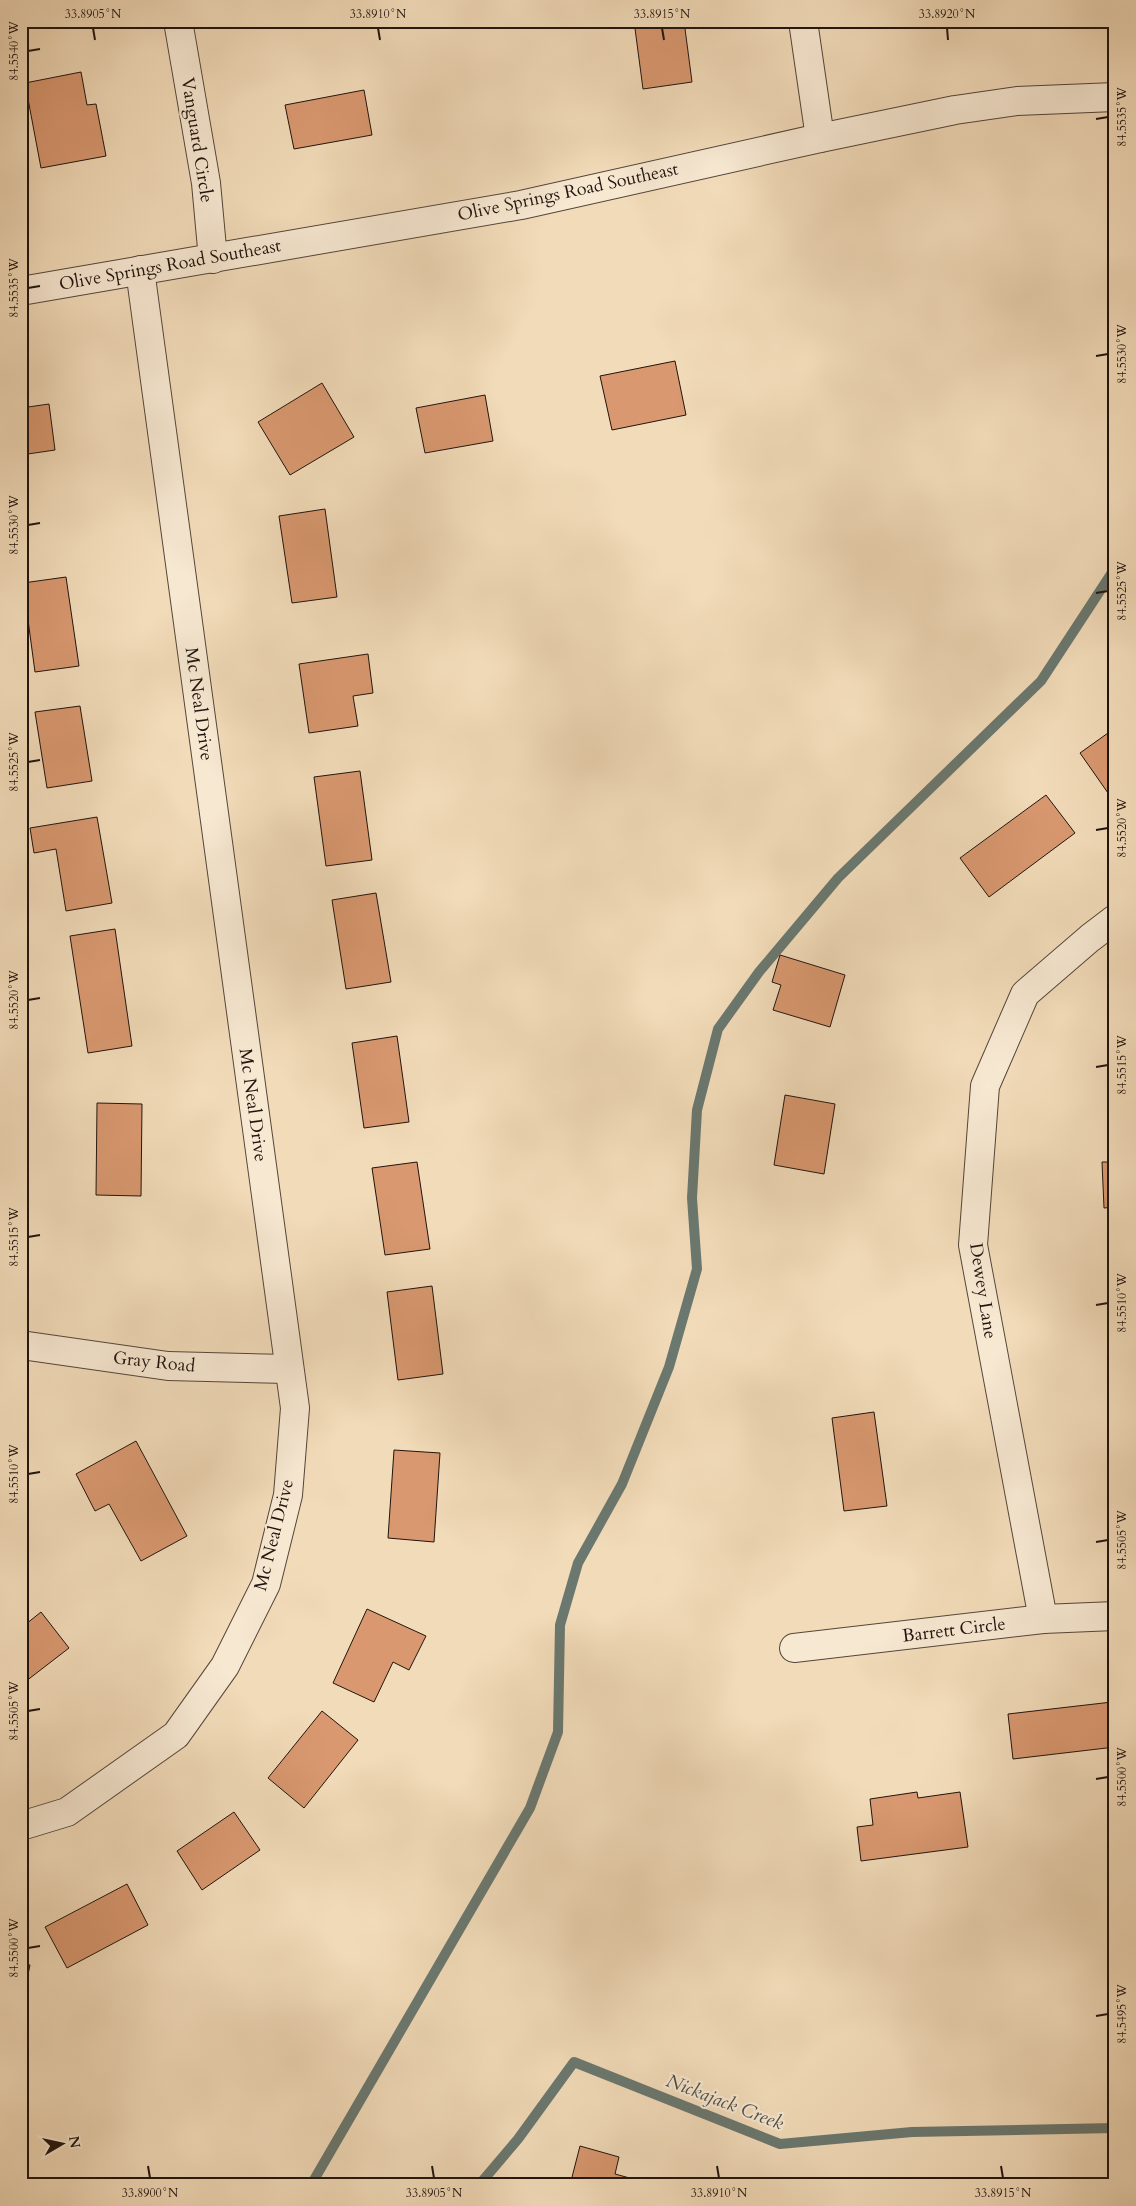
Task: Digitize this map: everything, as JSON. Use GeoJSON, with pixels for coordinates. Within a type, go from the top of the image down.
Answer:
{"type":"FeatureCollection","features":[{"type":"Feature","properties":{"kind":"street","name":"Vanguard Circle"},"geometry":{"type":"LineString","coordinates":[[178,21],[206,183],[213,259]]}},
{"type":"Feature","properties":{"kind":"street"},"geometry":{"type":"LineString","coordinates":[[803,21],[820,138]]}},
{"type":"Feature","properties":{"kind":"street","name":"Olive Springs Road Southeast"},"geometry":{"type":"LineString","coordinates":[[21,291],[521,205],[820,138],[955,110],[1017,101],[1115,97]]}},
{"type":"Feature","properties":{"kind":"street","name":"Mc Neal Drive"},"geometry":{"type":"LineString","coordinates":[[21,1826],[67,1812],[176,1735],[224,1666],[266,1584],[288,1495],[295,1408],[288,1369],[140,270]]}},
{"type":"Feature","properties":{"kind":"street","name":"Dewey Lane"},"geometry":{"type":"LineString","coordinates":[[1043,1619],[973,1245],[984,1086],[1025,994],[1115,919]]}},
{"type":"Feature","properties":{"kind":"street","name":"Gray Road"},"geometry":{"type":"LineString","coordinates":[[21,1345],[168,1366],[288,1369]]}},
{"type":"Feature","properties":{"kind":"street","name":"Barrett Circle"},"geometry":{"type":"LineString","coordinates":[[794,1648],[1043,1619],[1115,1616]]}},
{"type":"Feature","properties":{"kind":"building"},"geometry":{"type":"Polygon","coordinates":[[[634,21],[684,21],[692,82],[643,89],[634,21]]]}},
{"type":"Feature","properties":{"kind":"building"},"geometry":{"type":"Polygon","coordinates":[[[81,72],[87,105],[96,104],[106,156],[41,168],[25,83],[81,72]]]}},
{"type":"Feature","properties":{"kind":"building"},"geometry":{"type":"Polygon","coordinates":[[[364,90],[372,135],[294,149],[285,105],[364,90]]]}},
{"type":"Feature","properties":{"kind":"building"},"geometry":{"type":"Polygon","coordinates":[[[675,361],[686,415],[612,430],[600,376],[675,361]]]}},
{"type":"Feature","properties":{"kind":"building"},"geometry":{"type":"Polygon","coordinates":[[[322,383],[354,437],[290,475],[258,422],[322,383]]]}},
{"type":"Feature","properties":{"kind":"building"},"geometry":{"type":"Polygon","coordinates":[[[485,395],[493,441],[425,453],[416,408],[485,395]]]}},
{"type":"Feature","properties":{"kind":"building"},"geometry":{"type":"Polygon","coordinates":[[[49,404],[55,450],[21,455],[21,408],[49,404]]]}},
{"type":"Feature","properties":{"kind":"building"},"geometry":{"type":"Polygon","coordinates":[[[325,509],[337,597],[292,603],[279,516],[325,509]]]}},
{"type":"Feature","properties":{"kind":"building"},"geometry":{"type":"Polygon","coordinates":[[[66,577],[79,666],[35,672],[23,583],[66,577]]]}},
{"type":"Feature","properties":{"kind":"building"},"geometry":{"type":"Polygon","coordinates":[[[368,654],[373,693],[353,696],[358,726],[309,733],[299,664],[368,654]]]}},
{"type":"Feature","properties":{"kind":"building"},"geometry":{"type":"Polygon","coordinates":[[[80,706],[92,781],[47,788],[35,712],[80,706]]]}},
{"type":"Feature","properties":{"kind":"building"},"geometry":{"type":"Polygon","coordinates":[[[1115,728],[1115,788],[1108,793],[1080,753],[1115,728]]]}},
{"type":"Feature","properties":{"kind":"building"},"geometry":{"type":"Polygon","coordinates":[[[360,771],[372,860],[326,866],[314,777],[360,771]]]}},
{"type":"Feature","properties":{"kind":"building"},"geometry":{"type":"Polygon","coordinates":[[[1046,795],[1075,833],[989,897],[960,858],[1046,795]]]}},
{"type":"Feature","properties":{"kind":"building"},"geometry":{"type":"Polygon","coordinates":[[[97,817],[112,903],[66,911],[56,849],[34,853],[30,828],[97,817]]]}},
{"type":"Feature","properties":{"kind":"building"},"geometry":{"type":"Polygon","coordinates":[[[376,893],[391,982],[346,989],[332,900],[376,893]]]}},
{"type":"Feature","properties":{"kind":"building"},"geometry":{"type":"Polygon","coordinates":[[[115,929],[132,1046],[88,1053],[70,936],[115,929]]]}},
{"type":"Feature","properties":{"kind":"building"},"geometry":{"type":"Polygon","coordinates":[[[780,955],[845,975],[830,1027],[773,1010],[781,985],[772,982],[780,955]]]}},
{"type":"Feature","properties":{"kind":"building"},"geometry":{"type":"Polygon","coordinates":[[[397,1036],[409,1122],[364,1128],[352,1043],[397,1036]]]}},
{"type":"Feature","properties":{"kind":"building"},"geometry":{"type":"Polygon","coordinates":[[[785,1095],[835,1104],[824,1174],[774,1165],[785,1095]]]}},
{"type":"Feature","properties":{"kind":"building"},"geometry":{"type":"Polygon","coordinates":[[[97,1103],[142,1104],[141,1196],[96,1195],[97,1103]]]}},
{"type":"Feature","properties":{"kind":"building"},"geometry":{"type":"Polygon","coordinates":[[[1110,1119],[1115,1119],[1115,1207],[1104,1208],[1102,1162],[1113,1162],[1110,1119]]]}},
{"type":"Feature","properties":{"kind":"building"},"geometry":{"type":"Polygon","coordinates":[[[417,1162],[430,1249],[385,1255],[372,1168],[417,1162]]]}},
{"type":"Feature","properties":{"kind":"building"},"geometry":{"type":"Polygon","coordinates":[[[432,1286],[443,1374],[398,1380],[387,1292],[432,1286]]]}},
{"type":"Feature","properties":{"kind":"building"},"geometry":{"type":"Polygon","coordinates":[[[874,1412],[887,1506],[844,1511],[832,1418],[874,1412]]]}},
{"type":"Feature","properties":{"kind":"building"},"geometry":{"type":"Polygon","coordinates":[[[136,1441],[187,1536],[141,1561],[109,1504],[95,1511],[76,1474],[136,1441]]]}},
{"type":"Feature","properties":{"kind":"building"},"geometry":{"type":"Polygon","coordinates":[[[394,1450],[440,1453],[434,1542],[388,1538],[394,1450]]]}},
{"type":"Feature","properties":{"kind":"building"},"geometry":{"type":"Polygon","coordinates":[[[367,1609],[426,1636],[409,1670],[393,1662],[374,1702],[333,1683],[367,1609]]]}},
{"type":"Feature","properties":{"kind":"building"},"geometry":{"type":"Polygon","coordinates":[[[41,1612],[69,1648],[21,1685],[21,1628],[41,1612]]]}},
{"type":"Feature","properties":{"kind":"building"},"geometry":{"type":"Polygon","coordinates":[[[1112,1702],[1115,1747],[1013,1759],[1008,1714],[1112,1702]]]}},
{"type":"Feature","properties":{"kind":"building"},"geometry":{"type":"Polygon","coordinates":[[[322,1711],[358,1740],[304,1808],[268,1778],[322,1711]]]}},
{"type":"Feature","properties":{"kind":"building"},"geometry":{"type":"Polygon","coordinates":[[[917,1792],[918,1798],[960,1792],[968,1847],[861,1861],[857,1827],[873,1825],[870,1799],[917,1792]]]}},
{"type":"Feature","properties":{"kind":"building"},"geometry":{"type":"Polygon","coordinates":[[[234,1812],[260,1850],[202,1890],[177,1851],[234,1812]]]}},
{"type":"Feature","properties":{"kind":"building"},"geometry":{"type":"Polygon","coordinates":[[[127,1884],[148,1925],[67,1968],[45,1927],[127,1884]]]}},
{"type":"Feature","properties":{"kind":"building"},"geometry":{"type":"Polygon","coordinates":[[[21,1963],[30,1965],[21,2008],[21,1963]]]}},
{"type":"Feature","properties":{"kind":"building"},"geometry":{"type":"Polygon","coordinates":[[[580,2146],[619,2157],[615,2174],[637,2180],[636,2185],[570,2185],[580,2146]]]}},
{"type":"Feature","properties":{"kind":"waterway"},"geometry":{"type":"LineString","coordinates":[[311,2185],[530,1808],[558,1732],[560,1625],[578,1563],[622,1484],[669,1367],[697,1269],[692,1198],[697,1110],[718,1029],[759,972],[838,878],[1041,681],[1115,568]]}},
{"type":"Feature","properties":{"kind":"waterway","name":"Nickajack Creek"},"geometry":{"type":"LineString","coordinates":[[479,2185],[518,2139],[574,2062],[780,2144],[912,2132],[1115,2128]]}}]}
